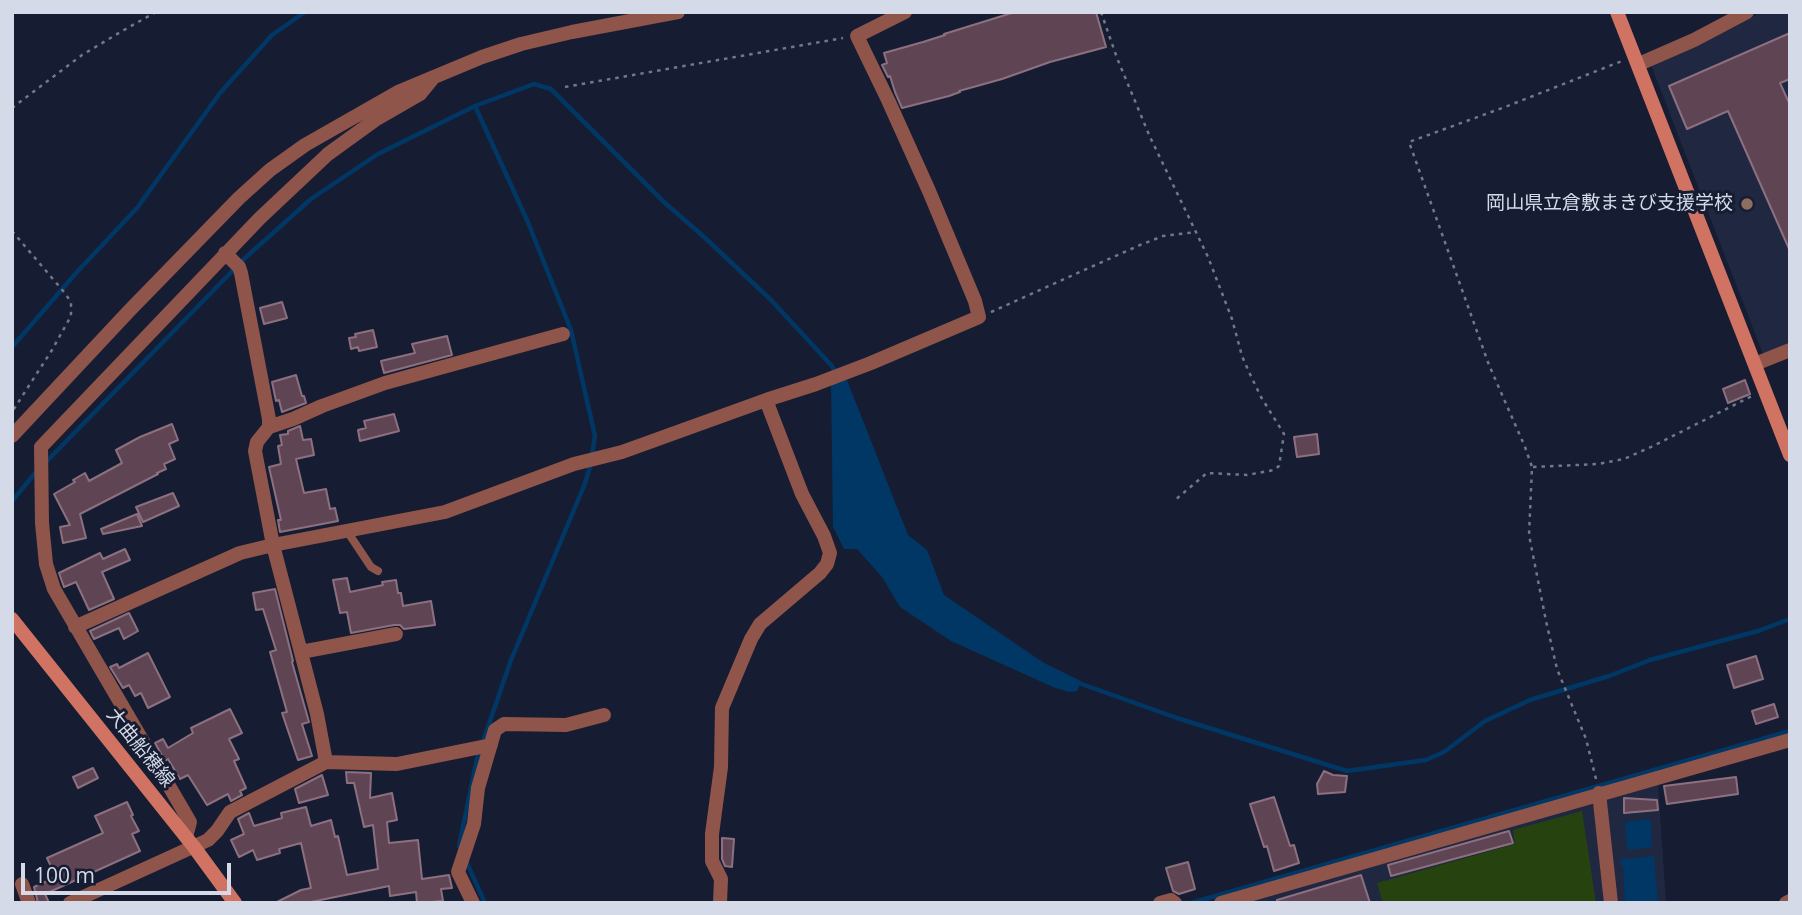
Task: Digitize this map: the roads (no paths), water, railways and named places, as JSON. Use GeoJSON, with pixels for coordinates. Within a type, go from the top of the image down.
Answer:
{"type":"FeatureCollection","features":[{"type":"Feature","properties":{"kind":"street"},"geometry":{"type":"LineString","coordinates":[[12,436],[239,198],[270,170],[304,145],[398,92],[482,57],[572,32],[678,12]]}},
{"type":"Feature","properties":{"kind":"street"},"geometry":{"type":"LineString","coordinates":[[75,627],[240,553],[445,512],[590,458],[622,452],[827,380],[979,317],[975,301],[929,191],[857,36],[905,12]]}},
{"type":"Feature","properties":{"kind":"street"},"geometry":{"type":"LineString","coordinates":[[1617,12],[1790,455]]}},
{"type":"Feature","properties":{"kind":"street"},"geometry":{"type":"LineString","coordinates":[[1637,60],[1694,40],[1747,12]]}},
{"type":"Feature","properties":{"kind":"street"},"geometry":{"type":"LineString","coordinates":[[190,842],[190,822],[54,589],[46,564],[41,523],[41,447],[232,260],[328,153],[375,120],[420,94],[433,78]]}},
{"type":"Feature","properties":{"kind":"street"},"geometry":{"type":"LineString","coordinates":[[232,260],[269,427]]}},
{"type":"Feature","properties":{"kind":"street"},"geometry":{"type":"LineString","coordinates":[[326,762],[317,714],[273,545],[255,451],[257,442],[269,427],[385,383],[562,334]]}},
{"type":"Feature","properties":{"kind":"street"},"geometry":{"type":"LineString","coordinates":[[1755,364],[1790,350]]}},
{"type":"Feature","properties":{"kind":"street"},"geometry":{"type":"LineString","coordinates":[[720,903],[722,879],[712,861],[712,834],[721,767],[722,708],[760,624],[820,573],[827,564],[830,553],[802,494],[766,400]]}},
{"type":"Feature","properties":{"kind":"street","name":"大曲船穂線"},"geometry":{"type":"LineString","coordinates":[[12,619],[190,842],[235,903]]}},
{"type":"Feature","properties":{"kind":"street"},"geometry":{"type":"LineString","coordinates":[[301,652],[396,634]]}},
{"type":"Feature","properties":{"kind":"street"},"geometry":{"type":"LineString","coordinates":[[473,903],[458,872],[474,824],[478,788],[495,730],[504,724],[566,725],[604,715]]}},
{"type":"Feature","properties":{"kind":"street"},"geometry":{"type":"LineString","coordinates":[[1220,903],[1598,787],[1790,740]]}},
{"type":"Feature","properties":{"kind":"street"},"geometry":{"type":"LineString","coordinates":[[70,903],[190,842],[208,840],[218,831],[230,812],[326,762],[397,764],[491,745]]}},
{"type":"Feature","properties":{"kind":"street"},"geometry":{"type":"LineString","coordinates":[[1598,787],[1611,903]]}},
{"type":"Feature","properties":{"kind":"street"},"geometry":{"type":"LineString","coordinates":[[22,884],[29,903]]}},
{"type":"Feature","properties":{"kind":"street"},"geometry":{"type":"LineString","coordinates":[[1160,903],[1171,900],[1175,903]]}},
{"type":"Feature","properties":{"kind":"lane"},"geometry":{"type":"LineString","coordinates":[[346,531],[371,567],[378,571]]}},
{"type":"Feature","properties":{"kind":"water"},"geometry":{"type":"Polygon","coordinates":[[[847,380],[908,535],[927,550],[944,595],[1044,663],[1081,681],[1077,691],[1069,692],[1053,687],[951,641],[900,607],[882,577],[857,549],[844,549],[833,527],[831,382],[847,380]]]}},
{"type":"Feature","properties":{"kind":"water"},"geometry":{"type":"Polygon","coordinates":[[[1648,819],[1651,822],[1652,847],[1629,850],[1625,822],[1648,819]]]}},
{"type":"Feature","properties":{"kind":"water"},"geometry":{"type":"Polygon","coordinates":[[[1654,856],[1658,903],[1625,903],[1623,866],[1620,859],[1654,856]]]}},
{"type":"Feature","properties":{"kind":"waterway"},"geometry":{"type":"LineString","coordinates":[[12,347],[137,208],[220,93],[272,35],[305,12]]}},
{"type":"Feature","properties":{"kind":"waterway"},"geometry":{"type":"LineString","coordinates":[[45,463],[245,258],[311,199],[378,154],[475,106],[534,84],[551,89],[665,203],[771,300],[832,366],[836,374]]}},
{"type":"Feature","properties":{"kind":"waterway"},"geometry":{"type":"LineString","coordinates":[[461,850],[459,846],[477,759],[511,660],[584,486],[595,436],[571,330],[527,220],[475,106]]}},
{"type":"Feature","properties":{"kind":"waterway"},"geometry":{"type":"LineString","coordinates":[[12,501],[36,472]]}},
{"type":"Feature","properties":{"kind":"waterway"},"geometry":{"type":"LineString","coordinates":[[1076,682],[1177,718],[1347,771],[1426,760],[1444,752],[1485,721],[1530,700],[1609,676],[1650,660],[1758,631],[1790,619]]}},
{"type":"Feature","properties":{"kind":"waterway"},"geometry":{"type":"LineString","coordinates":[[1191,903],[1790,731]]}},
{"type":"Feature","properties":{"kind":"waterway"},"geometry":{"type":"LineString","coordinates":[[466,861],[485,903]]}},
{"type":"Feature","properties":{"kind":"place","name":"岡山県立倉敷まきび支援学校"},"geometry":{"type":"Point","coordinates":[1747,204]}}]}
